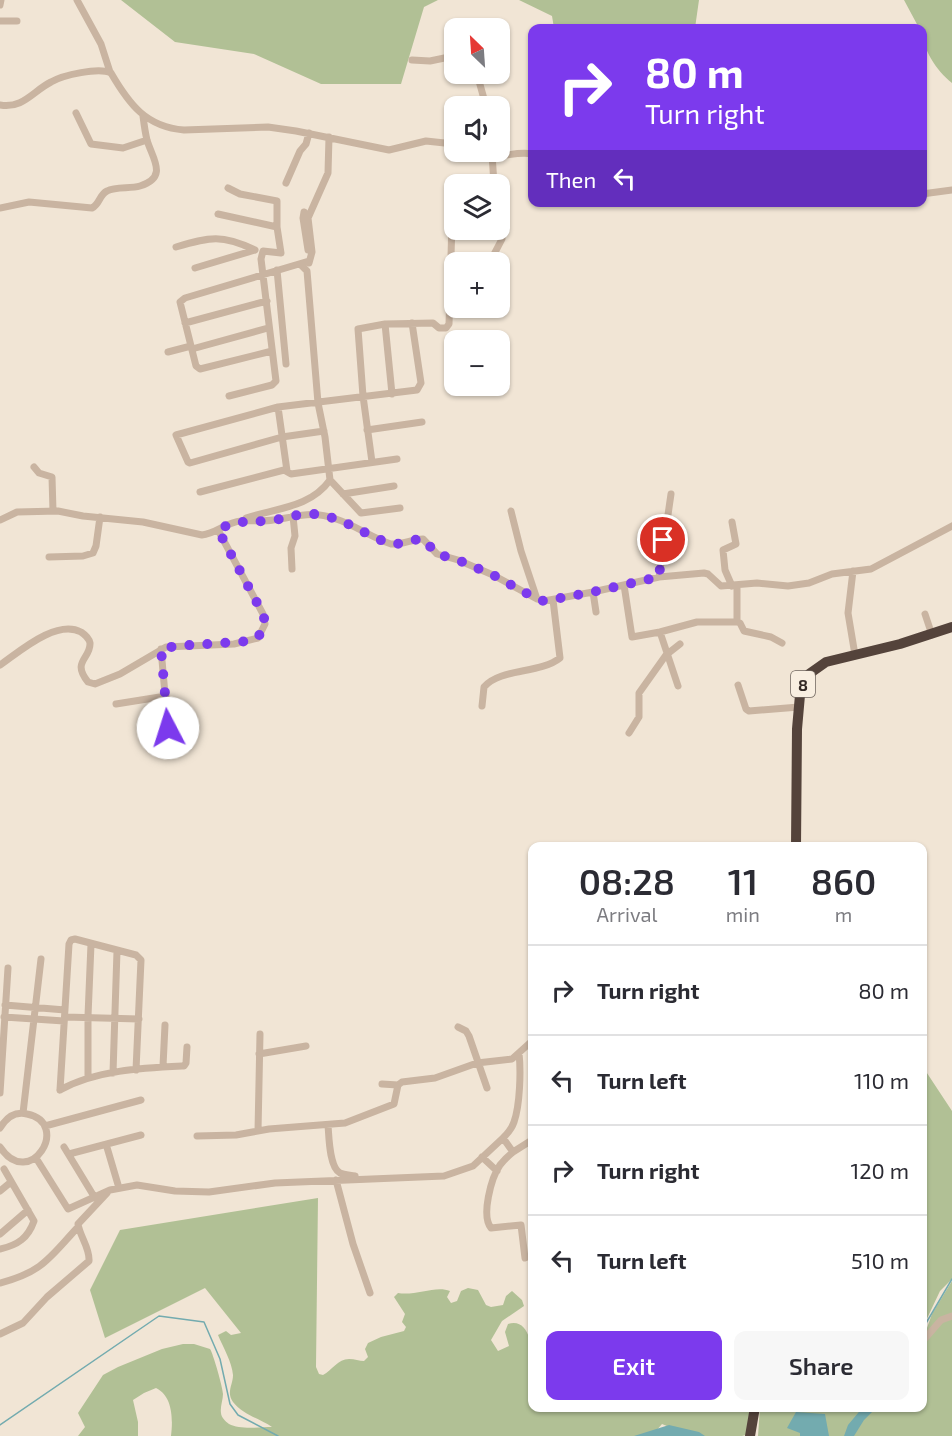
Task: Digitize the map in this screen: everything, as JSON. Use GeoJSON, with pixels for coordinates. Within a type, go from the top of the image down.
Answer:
{"type":"FeatureCollection","features":[{"type":"Feature","properties":{"kind":"highway","name":"8"},"geometry":{"type":"LineString","coordinates":[[796,842],[796,742],[800,694],[805,680],[815,668],[826,662],[932,635],[952,627]]}},
{"type":"Feature","properties":{"kind":"highway"},"geometry":{"type":"LineString","coordinates":[[752,1434],[754,1412]]}},
{"type":"Feature","properties":{"kind":"street"},"geometry":{"type":"LineString","coordinates":[[0,5],[1,0]]}},
{"type":"Feature","properties":{"kind":"street"},"geometry":{"type":"LineString","coordinates":[[77,0],[100,41],[110,72],[120,88],[143,116],[158,124],[182,130],[257,127],[309,133],[385,150],[426,141],[444,143]]}},
{"type":"Feature","properties":{"kind":"street"},"geometry":{"type":"LineString","coordinates":[[0,21],[17,21]]}},
{"type":"Feature","properties":{"kind":"street"},"geometry":{"type":"LineString","coordinates":[[412,60],[425,61],[444,58]]}},
{"type":"Feature","properties":{"kind":"street"},"geometry":{"type":"LineString","coordinates":[[0,105],[20,104],[57,79],[95,71],[110,72]]}},
{"type":"Feature","properties":{"kind":"street"},"geometry":{"type":"LineString","coordinates":[[76,113],[91,144],[123,148],[147,140]]}},
{"type":"Feature","properties":{"kind":"street"},"geometry":{"type":"LineString","coordinates":[[0,208],[29,202],[92,208],[98,205],[107,191],[145,184],[157,172],[147,140],[143,116]]}},
{"type":"Feature","properties":{"kind":"street"},"geometry":{"type":"LineString","coordinates":[[286,183],[300,151],[306,144],[309,133]]}},
{"type":"Feature","properties":{"kind":"street"},"geometry":{"type":"LineString","coordinates":[[329,137],[328,173],[308,218],[310,258],[307,272],[318,403],[330,480],[361,513],[400,508]]}},
{"type":"Feature","properties":{"kind":"street"},"geometry":{"type":"LineString","coordinates":[[510,155],[528,154]]}},
{"type":"Feature","properties":{"kind":"street"},"geometry":{"type":"LineString","coordinates":[[228,188],[240,194],[277,201],[286,363]]}},
{"type":"Feature","properties":{"kind":"street"},"geometry":{"type":"LineString","coordinates":[[927,193],[952,190]]}},
{"type":"Feature","properties":{"kind":"street"},"geometry":{"type":"LineString","coordinates":[[304,212],[310,258]]}},
{"type":"Feature","properties":{"kind":"street"},"geometry":{"type":"LineString","coordinates":[[218,214],[278,227]]}},
{"type":"Feature","properties":{"kind":"street"},"geometry":{"type":"LineString","coordinates":[[176,247],[219,237],[259,251],[281,253]]}},
{"type":"Feature","properties":{"kind":"street"},"geometry":{"type":"LineString","coordinates":[[195,268],[259,251]]}},
{"type":"Feature","properties":{"kind":"street"},"geometry":{"type":"LineString","coordinates":[[229,396],[276,383],[259,251]]}},
{"type":"Feature","properties":{"kind":"street"},"geometry":{"type":"LineString","coordinates":[[272,351],[202,369],[196,366],[179,303],[183,299],[300,264],[310,258]]}},
{"type":"Feature","properties":{"kind":"street"},"geometry":{"type":"LineString","coordinates":[[300,264],[307,272]]}},
{"type":"Feature","properties":{"kind":"street"},"geometry":{"type":"LineString","coordinates":[[185,323],[267,301]]}},
{"type":"Feature","properties":{"kind":"street"},"geometry":{"type":"LineString","coordinates":[[372,462],[363,396],[358,328],[385,324],[433,322],[442,329],[448,327],[449,318]]}},
{"type":"Feature","properties":{"kind":"street"},"geometry":{"type":"LineString","coordinates":[[324,431],[282,437],[190,463],[176,435],[278,407],[417,390],[420,387],[412,322]]}},
{"type":"Feature","properties":{"kind":"street"},"geometry":{"type":"LineString","coordinates":[[385,324],[392,394]]}},
{"type":"Feature","properties":{"kind":"street"},"geometry":{"type":"LineString","coordinates":[[168,352],[268,328]]}},
{"type":"Feature","properties":{"kind":"street"},"geometry":{"type":"LineString","coordinates":[[278,407],[286,471]]}},
{"type":"Feature","properties":{"kind":"street"},"geometry":{"type":"LineString","coordinates":[[367,430],[422,422]]}},
{"type":"Feature","properties":{"kind":"street"},"geometry":{"type":"LineString","coordinates":[[200,492],[284,470],[291,474],[397,459]]}},
{"type":"Feature","properties":{"kind":"street"},"geometry":{"type":"LineString","coordinates":[[34,467],[39,473],[52,477],[53,511]]}},
{"type":"Feature","properties":{"kind":"street"},"geometry":{"type":"LineString","coordinates":[[0,520],[17,512],[53,511],[143,522],[196,535],[206,535],[238,521],[297,505],[316,495],[330,480]]}},
{"type":"Feature","properties":{"kind":"street"},"geometry":{"type":"LineString","coordinates":[[343,494],[394,486]]}},
{"type":"Feature","properties":{"kind":"street"},"geometry":{"type":"LineString","coordinates":[[659,577],[671,494]]}},
{"type":"Feature","properties":{"kind":"street"},"geometry":{"type":"LineString","coordinates":[[511,511],[537,599]]}},
{"type":"Feature","properties":{"kind":"street"},"geometry":{"type":"LineString","coordinates":[[238,521],[272,520],[309,514],[326,516],[349,524],[391,544],[423,539],[437,554],[493,575],[537,599],[553,600],[659,577],[708,574],[721,586],[798,585],[832,574],[872,569],[952,526]]}},
{"type":"Feature","properties":{"kind":"street"},"geometry":{"type":"LineString","coordinates":[[292,569],[291,548],[295,536],[293,516]]}},
{"type":"Feature","properties":{"kind":"street"},"geometry":{"type":"LineString","coordinates":[[49,557],[83,556],[93,553],[100,517]]}},
{"type":"Feature","properties":{"kind":"street"},"geometry":{"type":"LineString","coordinates":[[732,522],[736,544],[723,550],[725,570],[734,586],[737,622]]}},
{"type":"Feature","properties":{"kind":"street"},"geometry":{"type":"LineString","coordinates":[[0,665],[43,637],[64,630],[79,631],[89,640],[81,668],[85,678],[91,684],[100,683],[120,674],[161,649],[251,641],[258,638],[265,624],[263,614],[218,530]]}},
{"type":"Feature","properties":{"kind":"street"},"geometry":{"type":"LineString","coordinates":[[853,571],[848,613],[855,655]]}},
{"type":"Feature","properties":{"kind":"street"},"geometry":{"type":"LineString","coordinates":[[624,585],[632,637],[697,622],[737,622],[744,631],[771,637],[783,643]]}},
{"type":"Feature","properties":{"kind":"street"},"geometry":{"type":"LineString","coordinates":[[593,592],[596,612]]}},
{"type":"Feature","properties":{"kind":"street"},"geometry":{"type":"LineString","coordinates":[[482,706],[484,687],[490,681],[541,667],[560,658],[553,600]]}},
{"type":"Feature","properties":{"kind":"street"},"geometry":{"type":"LineString","coordinates":[[925,614],[932,635]]}},
{"type":"Feature","properties":{"kind":"street"},"geometry":{"type":"LineString","coordinates":[[660,632],[678,686]]}},
{"type":"Feature","properties":{"kind":"street"},"geometry":{"type":"LineString","coordinates":[[629,733],[639,717],[639,693],[666,655],[680,644]]}},
{"type":"Feature","properties":{"kind":"street"},"geometry":{"type":"LineString","coordinates":[[161,649],[168,728]]}},
{"type":"Feature","properties":{"kind":"street"},"geometry":{"type":"LineString","coordinates":[[738,685],[746,709],[749,711],[799,707]]}},
{"type":"Feature","properties":{"kind":"street"},"geometry":{"type":"LineString","coordinates":[[116,704],[166,696]]}},
{"type":"Feature","properties":{"kind":"street"},"geometry":{"type":"LineString","coordinates":[[136,1070],[141,960],[136,955],[75,939],[69,942],[60,1090],[88,1078],[163,1066],[185,1065],[187,1047]]}},
{"type":"Feature","properties":{"kind":"street"},"geometry":{"type":"LineString","coordinates":[[88,1078],[91,944]]}},
{"type":"Feature","properties":{"kind":"street"},"geometry":{"type":"LineString","coordinates":[[113,1073],[117,951]]}},
{"type":"Feature","properties":{"kind":"street"},"geometry":{"type":"LineString","coordinates":[[23,1113],[41,959]]}},
{"type":"Feature","properties":{"kind":"street"},"geometry":{"type":"LineString","coordinates":[[0,1093],[3,1011],[8,968]]}},
{"type":"Feature","properties":{"kind":"street"},"geometry":{"type":"LineString","coordinates":[[3,1011],[36,1008],[65,1016]]}},
{"type":"Feature","properties":{"kind":"street"},"geometry":{"type":"LineString","coordinates":[[3,1011],[35,1020],[65,1016],[139,1019]]}},
{"type":"Feature","properties":{"kind":"street"},"geometry":{"type":"LineString","coordinates":[[163,1066],[165,1025]]}},
{"type":"Feature","properties":{"kind":"street"},"geometry":{"type":"LineString","coordinates":[[458,1027],[467,1034],[487,1088]]}},
{"type":"Feature","properties":{"kind":"street"},"geometry":{"type":"LineString","coordinates":[[258,1131],[260,1034]]}},
{"type":"Feature","properties":{"kind":"street"},"geometry":{"type":"LineString","coordinates":[[382,1084],[398,1085],[402,1082],[437,1077],[479,1062],[508,1060],[528,1045]]}},
{"type":"Feature","properties":{"kind":"street"},"geometry":{"type":"LineString","coordinates":[[258,1054],[306,1046]]}},
{"type":"Feature","properties":{"kind":"street"},"geometry":{"type":"LineString","coordinates":[[36,1158],[68,1209],[110,1190],[136,1185],[175,1191],[209,1192],[275,1183],[444,1176],[468,1169],[503,1138],[514,1124],[520,1072],[519,1053]]}},
{"type":"Feature","properties":{"kind":"street"},"geometry":{"type":"LineString","coordinates":[[197,1136],[236,1135],[350,1122],[371,1112],[392,1106],[396,1102],[398,1085]]}},
{"type":"Feature","properties":{"kind":"street"},"geometry":{"type":"LineString","coordinates":[[45,1126],[141,1100]]}},
{"type":"Feature","properties":{"kind":"street"},"geometry":{"type":"LineString","coordinates":[[0,1128],[5,1120],[23,1113],[39,1119],[45,1126],[47,1135],[46,1144],[36,1158],[20,1162],[5,1154],[0,1148]]}},
{"type":"Feature","properties":{"kind":"street"},"geometry":{"type":"LineString","coordinates":[[328,1125],[332,1162],[336,1170],[340,1173],[367,1178]]}},
{"type":"Feature","properties":{"kind":"street"},"geometry":{"type":"LineString","coordinates":[[95,1198],[67,1151],[141,1135]]}},
{"type":"Feature","properties":{"kind":"street"},"geometry":{"type":"LineString","coordinates":[[503,1138],[513,1152]]}},
{"type":"Feature","properties":{"kind":"street"},"geometry":{"type":"LineString","coordinates":[[525,1258],[521,1225],[490,1228],[487,1222],[487,1202],[497,1171],[506,1158],[528,1143]]}},
{"type":"Feature","properties":{"kind":"street"},"geometry":{"type":"LineString","coordinates":[[105,1144],[119,1188]]}},
{"type":"Feature","properties":{"kind":"street"},"geometry":{"type":"LineString","coordinates":[[482,1157],[497,1171]]}},
{"type":"Feature","properties":{"kind":"street"},"geometry":{"type":"LineString","coordinates":[[0,1250],[20,1242],[29,1234],[34,1221],[4,1169]]}},
{"type":"Feature","properties":{"kind":"street"},"geometry":{"type":"LineString","coordinates":[[336,1180],[353,1244],[370,1293]]}},
{"type":"Feature","properties":{"kind":"street"},"geometry":{"type":"LineString","coordinates":[[0,1191],[11,1182]]}},
{"type":"Feature","properties":{"kind":"street"},"geometry":{"type":"LineString","coordinates":[[0,1282],[18,1278],[39,1268],[78,1227],[80,1220],[110,1190]]}},
{"type":"Feature","properties":{"kind":"street"},"geometry":{"type":"LineString","coordinates":[[0,1234],[28,1210]]}},
{"type":"Feature","properties":{"kind":"street"},"geometry":{"type":"LineString","coordinates":[[0,1334],[23,1323],[47,1297],[89,1261],[89,1253],[78,1227]]}},
{"type":"Feature","properties":{"kind":"street"},"geometry":{"type":"LineString","coordinates":[[927,1336],[941,1320],[952,1316]]}},
{"type":"Feature","properties":{"kind":"green space"},"geometry":{"type":"Polygon","coordinates":[[[121,0],[438,0],[424,7],[401,84],[321,84],[254,54],[175,42],[121,0]]]}},
{"type":"Feature","properties":{"kind":"green space"},"geometry":{"type":"Polygon","coordinates":[[[519,0],[699,0],[696,24],[553,24],[552,16],[519,0]]]}},
{"type":"Feature","properties":{"kind":"green space"},"geometry":{"type":"Polygon","coordinates":[[[904,0],[952,0],[952,83],[941,72],[927,51],[927,24],[917,24],[904,0]]]}},
{"type":"Feature","properties":{"kind":"green space"},"geometry":{"type":"Polygon","coordinates":[[[927,1073],[952,1111],[952,1279],[940,1291],[927,1319],[927,1073]]]}},
{"type":"Feature","properties":{"kind":"green space"},"geometry":{"type":"Polygon","coordinates":[[[318,1198],[316,1367],[319,1374],[323,1375],[345,1359],[364,1361],[368,1357],[365,1349],[368,1343],[404,1331],[406,1327],[402,1322],[405,1314],[394,1297],[398,1293],[444,1289],[450,1291],[447,1297],[451,1303],[457,1301],[461,1291],[468,1288],[478,1290],[486,1305],[491,1307],[503,1305],[506,1296],[512,1291],[522,1300],[524,1306],[502,1321],[491,1340],[498,1351],[509,1346],[505,1332],[508,1324],[519,1324],[526,1330],[528,1336],[528,1412],[752,1412],[750,1434],[691,1436],[662,1424],[656,1431],[645,1436],[171,1436],[172,1416],[169,1402],[156,1388],[133,1400],[138,1422],[138,1436],[78,1436],[85,1427],[78,1413],[103,1375],[162,1349],[183,1344],[194,1344],[210,1349],[223,1391],[221,1415],[226,1422],[239,1427],[272,1427],[241,1410],[231,1398],[232,1370],[218,1335],[226,1331],[231,1335],[241,1333],[205,1288],[105,1338],[90,1290],[120,1230],[318,1198]]]}},
{"type":"Feature","properties":{"kind":"green space"},"geometry":{"type":"Polygon","coordinates":[[[952,1281],[952,1313],[927,1335],[932,1314],[952,1281]]]}},
{"type":"Feature","properties":{"kind":"green space"},"geometry":{"type":"Polygon","coordinates":[[[952,1317],[952,1436],[758,1436],[760,1412],[927,1412],[927,1340],[945,1319],[952,1317]]]}},
{"type":"Feature","properties":{"kind":"water"},"geometry":{"type":"Polygon","coordinates":[[[796,1412],[825,1414],[829,1436],[800,1436],[800,1433],[787,1428],[796,1412]]]}},
{"type":"Feature","properties":{"kind":"water"},"geometry":{"type":"Polygon","coordinates":[[[859,1412],[872,1412],[854,1436],[844,1436],[848,1425],[859,1412]]]}},
{"type":"Feature","properties":{"kind":"water"},"geometry":{"type":"Polygon","coordinates":[[[669,1425],[699,1432],[705,1436],[634,1436],[669,1425]]]}},
{"type":"Feature","properties":{"kind":"waterway"},"geometry":{"type":"LineString","coordinates":[[927,1322],[952,1279]]}},
{"type":"Feature","properties":{"kind":"waterway"},"geometry":{"type":"LineString","coordinates":[[0,1425],[159,1316],[204,1322],[220,1359],[230,1404],[238,1415],[278,1436]]}},
{"type":"Feature","properties":{"kind":"route"},"geometry":{"type":"LineString","coordinates":[[168,728],[161,649],[176,646],[234,644],[258,638],[263,631],[265,624],[263,614],[218,530],[231,523],[312,514],[340,520],[391,544],[423,539],[437,554],[466,563],[544,601],[659,577],[663,540]]}}]}
